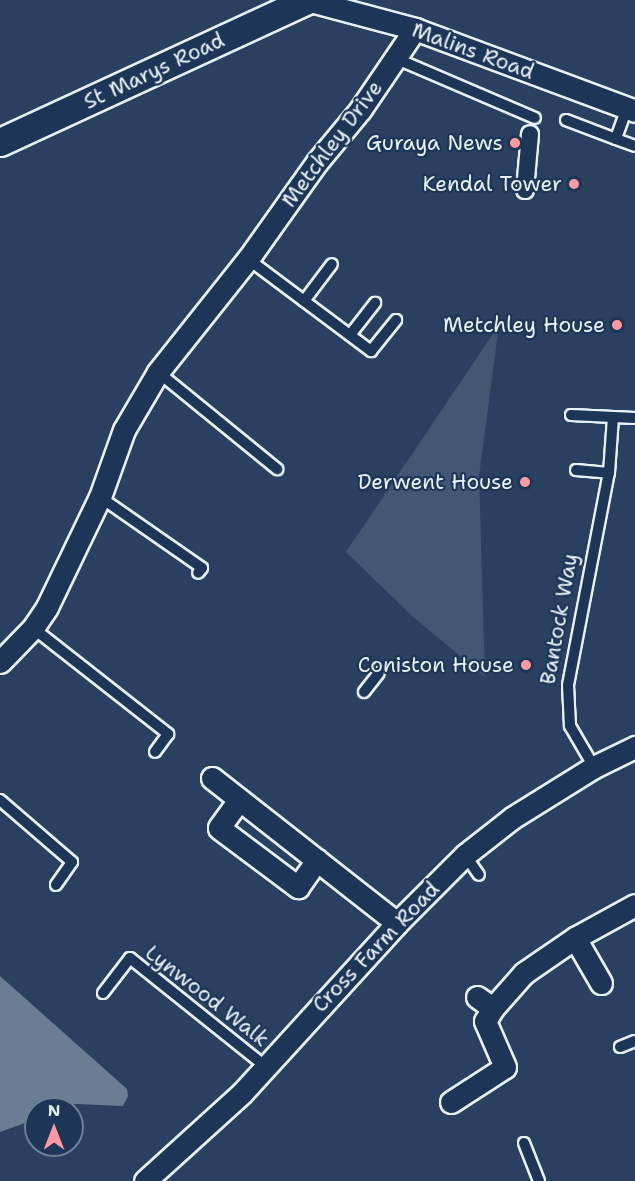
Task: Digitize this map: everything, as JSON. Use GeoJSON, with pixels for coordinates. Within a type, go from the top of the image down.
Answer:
{"type":"FeatureCollection","features":[{"type":"Feature","properties":{"kind":"street","name":"Malins Road"},"geometry":{"type":"LineString","coordinates":[[308,0],[415,29],[631,109]]}},
{"type":"Feature","properties":{"kind":"street","name":"St Marys Road"},"geometry":{"type":"LineString","coordinates":[[0,142],[308,0]]}},
{"type":"Feature","properties":{"kind":"street","name":"Metchley Drive"},"geometry":{"type":"LineString","coordinates":[[0,662],[33,628],[47,607],[100,497],[124,430],[158,372],[248,259],[317,162],[360,110],[415,29]]}},
{"type":"Feature","properties":{"kind":"street"},"geometry":{"type":"LineString","coordinates":[[525,190],[532,126]]}},
{"type":"Feature","properties":{"kind":"street","name":"Cross Farm Road"},"geometry":{"type":"LineString","coordinates":[[145,1181],[242,1093],[397,923],[465,855],[512,818],[594,767],[635,747]]}},
{"type":"Feature","properties":{"kind":"street"},"geometry":{"type":"LineString","coordinates":[[212,778],[397,923]]}},
{"type":"Feature","properties":{"kind":"street"},"geometry":{"type":"LineString","coordinates":[[239,800],[219,828],[298,887],[317,860]]}},
{"type":"Feature","properties":{"kind":"street"},"geometry":{"type":"LineString","coordinates":[[451,1102],[505,1067],[485,1021],[485,1003],[575,938],[635,905]]}},
{"type":"Feature","properties":{"kind":"street"},"geometry":{"type":"LineString","coordinates":[[575,938],[601,983]]}},
{"type":"Feature","properties":{"kind":"lane"},"geometry":{"type":"LineString","coordinates":[[395,58],[532,126]]}},
{"type":"Feature","properties":{"kind":"lane"},"geometry":{"type":"LineString","coordinates":[[616,139],[631,109]]}},
{"type":"Feature","properties":{"kind":"lane"},"geometry":{"type":"LineString","coordinates":[[566,120],[635,146]]}},
{"type":"Feature","properties":{"kind":"lane"},"geometry":{"type":"LineString","coordinates":[[248,259],[371,351],[396,320]]}},
{"type":"Feature","properties":{"kind":"lane"},"geometry":{"type":"LineString","coordinates":[[304,301],[332,264]]}},
{"type":"Feature","properties":{"kind":"lane"},"geometry":{"type":"LineString","coordinates":[[350,335],[375,303]]}},
{"type":"Feature","properties":{"kind":"lane"},"geometry":{"type":"LineString","coordinates":[[158,372],[277,469]]}},
{"type":"Feature","properties":{"kind":"lane"},"geometry":{"type":"LineString","coordinates":[[571,415],[635,418]]}},
{"type":"Feature","properties":{"kind":"lane","name":"Bantock Way"},"geometry":{"type":"LineString","coordinates":[[594,767],[570,726],[568,685],[609,473],[613,417]]}},
{"type":"Feature","properties":{"kind":"lane"},"geometry":{"type":"LineString","coordinates":[[576,470],[609,473]]}},
{"type":"Feature","properties":{"kind":"lane"},"geometry":{"type":"LineString","coordinates":[[100,497],[202,568],[198,573]]}},
{"type":"Feature","properties":{"kind":"lane"},"geometry":{"type":"LineString","coordinates":[[33,628],[168,734],[155,752]]}},
{"type":"Feature","properties":{"kind":"lane"},"geometry":{"type":"LineString","coordinates":[[364,692],[379,673]]}},
{"type":"Feature","properties":{"kind":"lane"},"geometry":{"type":"LineString","coordinates":[[0,800],[72,862],[56,885]]}},
{"type":"Feature","properties":{"kind":"lane"},"geometry":{"type":"LineString","coordinates":[[465,855],[478,875]]}},
{"type":"Feature","properties":{"kind":"lane","name":"Lynwood Walk"},"geometry":{"type":"LineString","coordinates":[[103,993],[130,958],[265,1066]]}},
{"type":"Feature","properties":{"kind":"lane"},"geometry":{"type":"LineString","coordinates":[[620,1047],[635,1041]]}},
{"type":"Feature","properties":{"kind":"lane"},"geometry":{"type":"LineString","coordinates":[[524,1143],[539,1181]]}},
{"type":"Feature","properties":{"kind":"shaded area"},"geometry":{"type":"Polygon","coordinates":[[[499,325],[479,476],[485,677],[411,615],[346,552],[499,325]]]}},
{"type":"Feature","properties":{"kind":"shaded area"},"geometry":{"type":"Polygon","coordinates":[[[0,976],[127,1089],[128,1096],[123,1106],[84,1104],[84,1097],[24,1097],[24,1123],[0,1132],[0,976]]]}},
{"type":"Feature","properties":{"kind":"place","name":"Guraya News"},"geometry":{"type":"Point","coordinates":[515,143]}},
{"type":"Feature","properties":{"kind":"place","name":"Kendal Tower"},"geometry":{"type":"Point","coordinates":[574,184]}},
{"type":"Feature","properties":{"kind":"place","name":"Metchley House"},"geometry":{"type":"Point","coordinates":[617,325]}},
{"type":"Feature","properties":{"kind":"place","name":"Derwent House"},"geometry":{"type":"Point","coordinates":[525,482]}},
{"type":"Feature","properties":{"kind":"place","name":"Coniston House"},"geometry":{"type":"Point","coordinates":[526,665]}}]}
